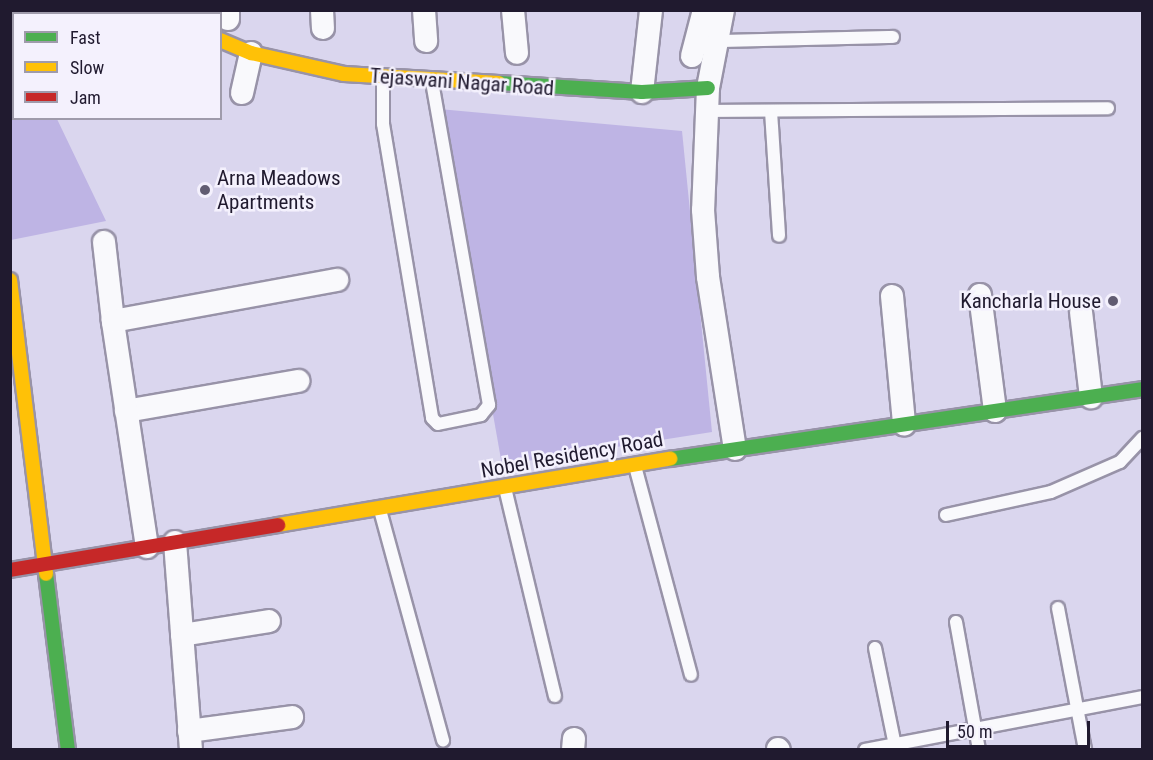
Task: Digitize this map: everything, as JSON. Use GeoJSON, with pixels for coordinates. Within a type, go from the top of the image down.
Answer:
{"type":"FeatureCollection","features":[{"type":"Feature","properties":{"kind":"street"},"geometry":{"type":"LineString","coordinates":[[424,10],[426,41]]}},
{"type":"Feature","properties":{"kind":"street"},"geometry":{"type":"LineString","coordinates":[[513,10],[517,53]]}},
{"type":"Feature","properties":{"kind":"street"},"geometry":{"type":"LineString","coordinates":[[642,92],[651,10]]}},
{"type":"Feature","properties":{"kind":"street"},"geometry":{"type":"LineString","coordinates":[[692,56],[704,10]]}},
{"type":"Feature","properties":{"kind":"street"},"geometry":{"type":"LineString","coordinates":[[723,10],[708,88],[704,240],[735,449]]}},
{"type":"Feature","properties":{"kind":"street","name":"Tejaswani Nagar Road"},"geometry":{"type":"LineString","coordinates":[[225,23],[250,53],[344,74],[642,92],[708,88]]}},
{"type":"Feature","properties":{"kind":"street"},"geometry":{"type":"LineString","coordinates":[[242,93],[250,53]]}},
{"type":"Feature","properties":{"kind":"street"},"geometry":{"type":"LineString","coordinates":[[104,242],[113,321],[147,547]]}},
{"type":"Feature","properties":{"kind":"street"},"geometry":{"type":"LineString","coordinates":[[10,280],[48,564],[68,750]]}},
{"type":"Feature","properties":{"kind":"street"},"geometry":{"type":"LineString","coordinates":[[113,321],[337,280]]}},
{"type":"Feature","properties":{"kind":"street"},"geometry":{"type":"LineString","coordinates":[[980,295],[995,411]]}},
{"type":"Feature","properties":{"kind":"street"},"geometry":{"type":"LineString","coordinates":[[892,296],[904,424]]}},
{"type":"Feature","properties":{"kind":"street"},"geometry":{"type":"LineString","coordinates":[[1081,312],[1091,397]]}},
{"type":"Feature","properties":{"kind":"street"},"geometry":{"type":"LineString","coordinates":[[126,411],[298,381]]}},
{"type":"Feature","properties":{"kind":"street","name":"Nobel Residency Road"},"geometry":{"type":"LineString","coordinates":[[10,570],[735,449],[1143,389]]}},
{"type":"Feature","properties":{"kind":"street"},"geometry":{"type":"LineString","coordinates":[[175,542],[190,740],[292,717]]}},
{"type":"Feature","properties":{"kind":"street"},"geometry":{"type":"LineString","coordinates":[[182,635],[269,621]]}},
{"type":"Feature","properties":{"kind":"lane"},"geometry":{"type":"LineString","coordinates":[[717,41],[893,38]]}},
{"type":"Feature","properties":{"kind":"lane"},"geometry":{"type":"LineString","coordinates":[[383,77],[383,124],[432,418],[438,424],[481,415],[489,405],[432,81]]}},
{"type":"Feature","properties":{"kind":"lane"},"geometry":{"type":"LineString","coordinates":[[707,111],[1107,108]]}},
{"type":"Feature","properties":{"kind":"lane"},"geometry":{"type":"LineString","coordinates":[[771,111],[779,236]]}},
{"type":"Feature","properties":{"kind":"lane"},"geometry":{"type":"LineString","coordinates":[[946,515],[1051,492],[1120,462],[1143,438]]}},
{"type":"Feature","properties":{"kind":"lane"},"geometry":{"type":"LineString","coordinates":[[635,466],[691,675]]}},
{"type":"Feature","properties":{"kind":"lane"},"geometry":{"type":"LineString","coordinates":[[505,488],[555,696]]}},
{"type":"Feature","properties":{"kind":"lane"},"geometry":{"type":"LineString","coordinates":[[380,509],[443,741]]}},
{"type":"Feature","properties":{"kind":"lane"},"geometry":{"type":"LineString","coordinates":[[1058,608],[1085,750]]}},
{"type":"Feature","properties":{"kind":"lane"},"geometry":{"type":"LineString","coordinates":[[956,622],[979,750]]}},
{"type":"Feature","properties":{"kind":"lane"},"geometry":{"type":"LineString","coordinates":[[875,648],[895,747]]}},
{"type":"Feature","properties":{"kind":"lane"},"geometry":{"type":"LineString","coordinates":[[866,750],[895,747],[1076,707],[1143,697]]}},
{"type":"Feature","properties":{"kind":"shaded area"},"geometry":{"type":"Polygon","coordinates":[[[11,21],[12,120],[57,120],[106,221],[11,240],[11,21]]]}},
{"type":"Feature","properties":{"kind":"shaded area"},"geometry":{"type":"Polygon","coordinates":[[[439,109],[682,131],[712,432],[502,465],[439,109]]]}},
{"type":"Feature","properties":{"kind":"traffic: fast"},"geometry":{"type":"LineString","coordinates":[[499,83],[642,92],[708,88]]}},
{"type":"Feature","properties":{"kind":"traffic: fast"},"geometry":{"type":"LineString","coordinates":[[670,459],[1142,389]]}},
{"type":"Feature","properties":{"kind":"traffic: fast"},"geometry":{"type":"LineString","coordinates":[[46,574],[68,750]]}},
{"type":"Feature","properties":{"kind":"traffic: slow"},"geometry":{"type":"LineString","coordinates":[[222,41],[251,53],[344,74],[499,83]]}},
{"type":"Feature","properties":{"kind":"traffic: slow"},"geometry":{"type":"LineString","coordinates":[[10,280],[46,574]]}},
{"type":"Feature","properties":{"kind":"traffic: slow"},"geometry":{"type":"LineString","coordinates":[[278,525],[670,459]]}},
{"type":"Feature","properties":{"kind":"traffic: jam"},"geometry":{"type":"LineString","coordinates":[[10,570],[278,525]]}},
{"type":"Feature","properties":{"kind":"place","name":"Arna Meadows Apartments"},"geometry":{"type":"Point","coordinates":[205,190]}},
{"type":"Feature","properties":{"kind":"place","name":"Kancharla House"},"geometry":{"type":"Point","coordinates":[1113,301]}}]}
